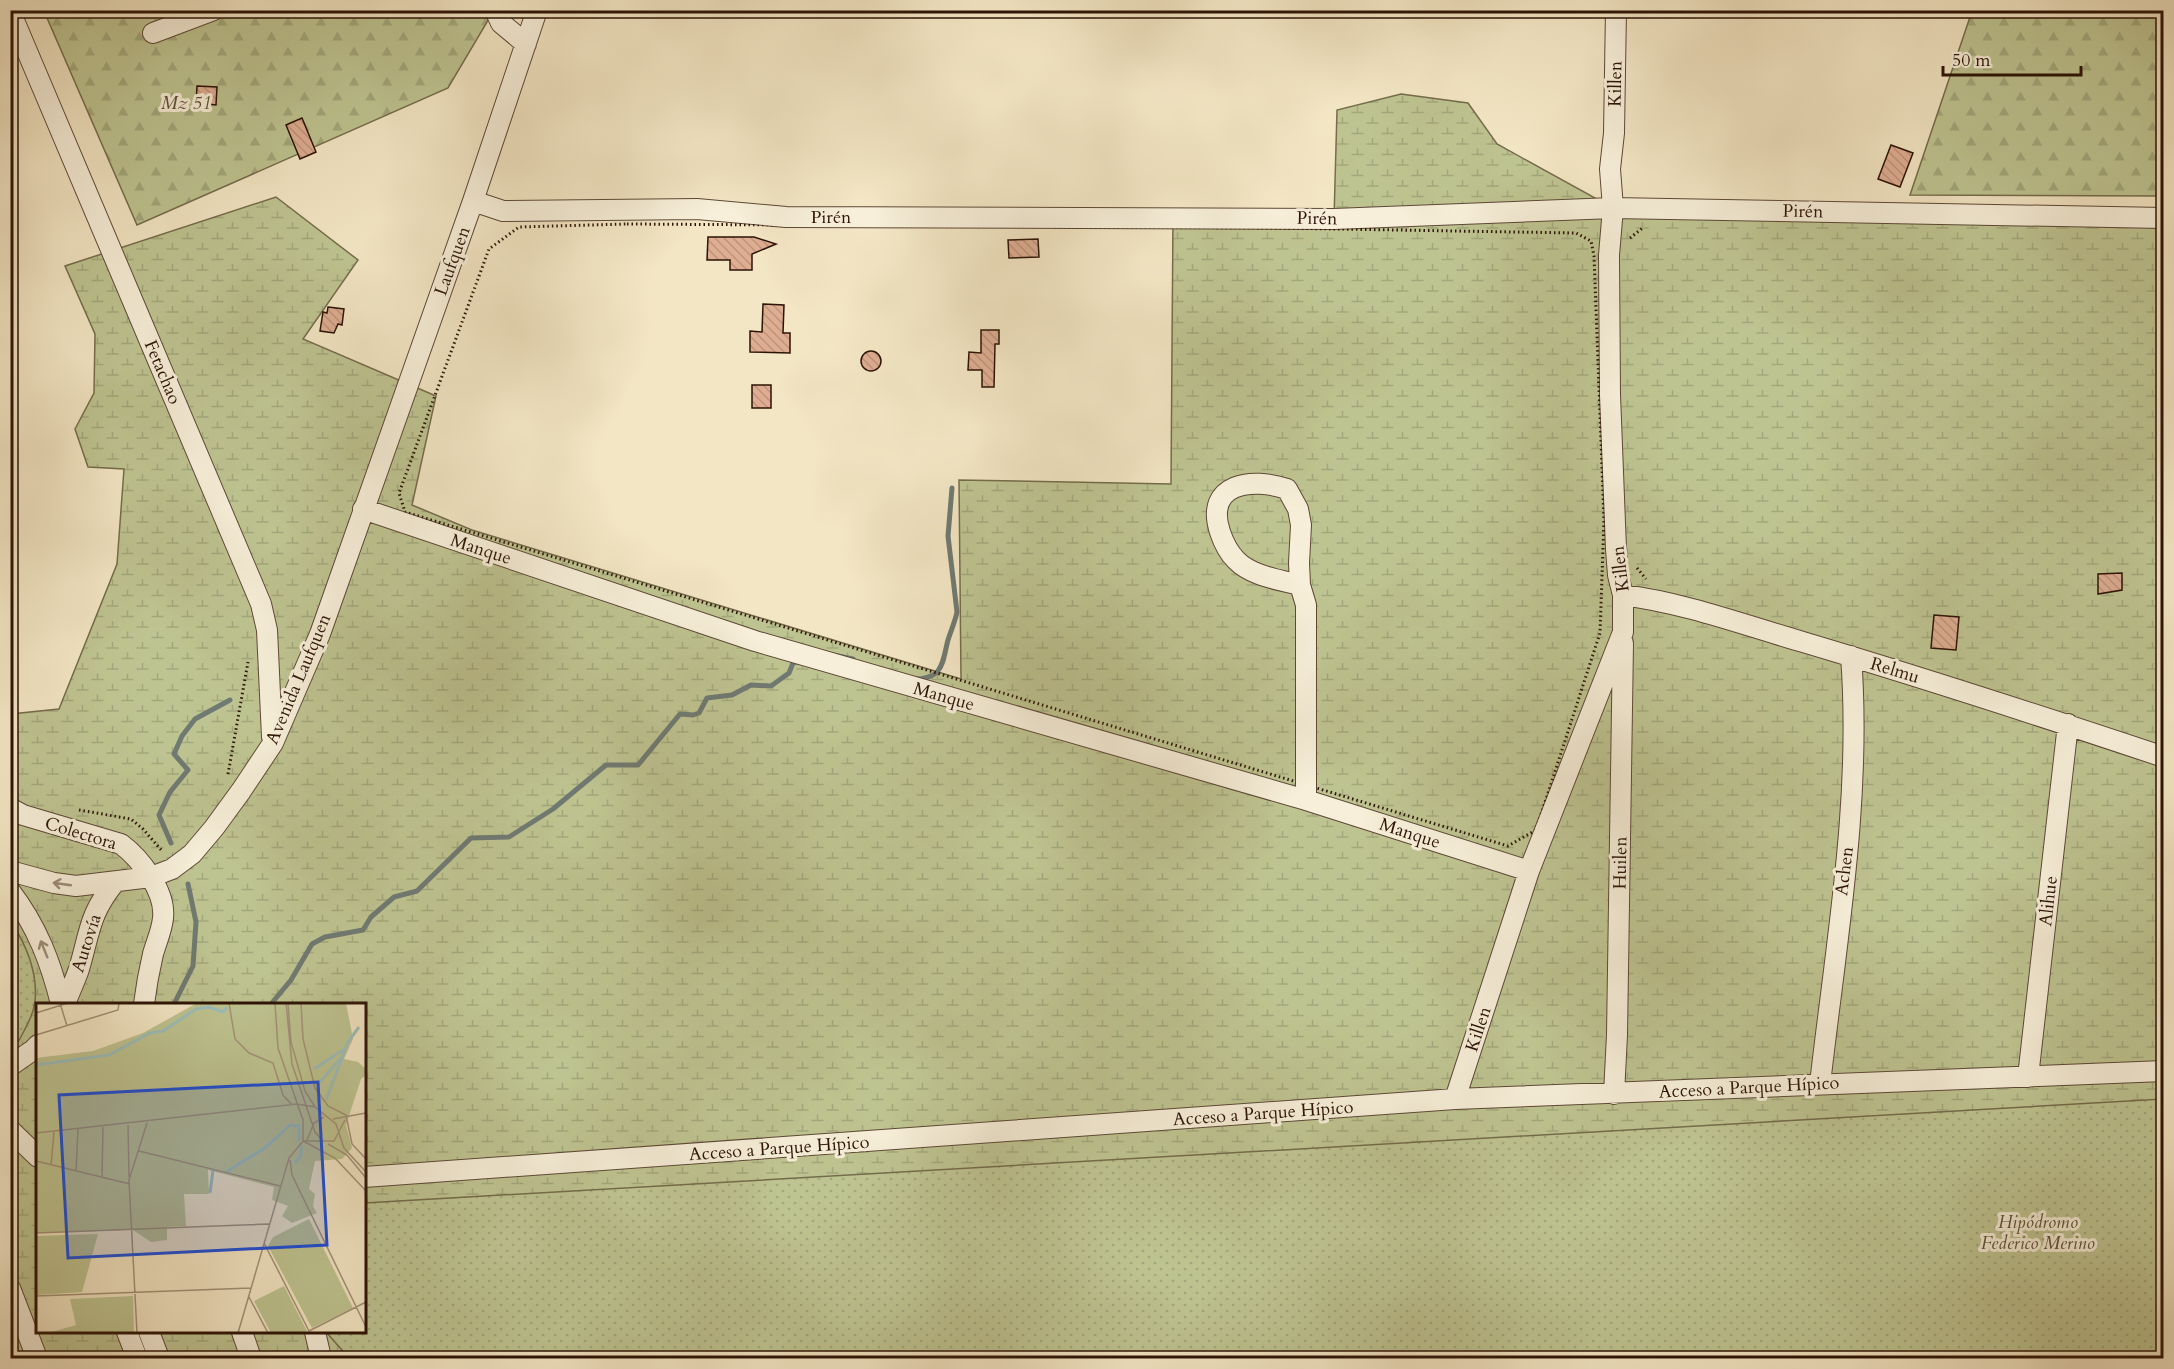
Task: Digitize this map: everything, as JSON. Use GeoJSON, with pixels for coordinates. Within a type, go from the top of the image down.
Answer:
{"type":"FeatureCollection","features":[{"type":"Feature","properties":{"kind":"street"},"geometry":{"type":"LineString","coordinates":[[153,33],[214,10]]}},
{"type":"Feature","properties":{"kind":"street"},"geometry":{"type":"LineString","coordinates":[[495,10],[501,22],[526,44]]}},
{"type":"Feature","properties":{"kind":"street","name":"Laufquen"},"geometry":{"type":"LineString","coordinates":[[363,510],[473,201],[537,10]]}},
{"type":"Feature","properties":{"kind":"street","name":"Killen"},"geometry":{"type":"LineString","coordinates":[[1455,1100],[1529,871],[1623,632],[1623,595],[1618,575],[1616,549],[1610,394],[1609,255],[1613,208],[1610,169],[1614,133],[1616,10]]}},
{"type":"Feature","properties":{"kind":"street","name":"Fetachao"},"geometry":{"type":"LineString","coordinates":[[10,11],[261,604],[267,630],[273,743]]}},
{"type":"Feature","properties":{"kind":"street","name":"Pirén"},"geometry":{"type":"LineString","coordinates":[[473,201],[503,211],[697,209],[786,217],[1334,219],[1613,208],[2163,218]]}},
{"type":"Feature","properties":{"kind":"street"},"geometry":{"type":"LineString","coordinates":[[1300,585],[1257,574],[1236,561],[1223,541],[1218,524],[1217,504],[1223,493],[1236,486],[1275,485],[1287,489],[1298,509],[1301,525],[1300,585],[1306,605],[1306,793]]}},
{"type":"Feature","properties":{"kind":"street","name":"Avenida Laufquen"},"geometry":{"type":"LineString","coordinates":[[115,882],[151,877],[172,869],[192,854],[241,791],[273,743],[320,634],[363,510]]}},
{"type":"Feature","properties":{"kind":"street","name":"Manque"},"geometry":{"type":"LineString","coordinates":[[363,510],[755,641],[1306,793],[1529,871]]}},
{"type":"Feature","properties":{"kind":"street","name":"Relmu"},"geometry":{"type":"LineString","coordinates":[[1623,595],[1658,599],[1851,656],[2068,724],[2163,757]]}},
{"type":"Feature","properties":{"kind":"street","name":"Huilen"},"geometry":{"type":"LineString","coordinates":[[1614,1094],[1617,1035],[1623,632]]}},
{"type":"Feature","properties":{"kind":"street","name":"Achen"},"geometry":{"type":"LineString","coordinates":[[1820,1084],[1850,826],[1854,697],[1851,656]]}},
{"type":"Feature","properties":{"kind":"street","name":"Alihue"},"geometry":{"type":"LineString","coordinates":[[2028,1077],[2068,724]]}},
{"type":"Feature","properties":{"kind":"street","name":"Colectora"},"geometry":{"type":"LineString","coordinates":[[10,808],[23,815],[121,844],[133,853],[151,877],[162,905],[163,918],[149,971],[144,1003]]}},
{"type":"Feature","properties":{"kind":"street","name":"Autovía"},"geometry":{"type":"LineString","coordinates":[[10,871],[54,883],[76,886],[115,882]]}},
{"type":"Feature","properties":{"kind":"street","name":"Autovía"},"geometry":{"type":"LineString","coordinates":[[64,1003],[78,971],[93,915],[102,898],[115,882]]}},
{"type":"Feature","properties":{"kind":"street","name":"Autovía"},"geometry":{"type":"LineString","coordinates":[[10,891],[31,921],[45,951],[62,1003]]}},
{"type":"Feature","properties":{"kind":"street"},"geometry":{"type":"LineString","coordinates":[[10,1066],[36,1047]]}},
{"type":"Feature","properties":{"kind":"street","name":"Acceso a Parque Hípico"},"geometry":{"type":"LineString","coordinates":[[366,1177],[1455,1100],[2163,1071]]}},
{"type":"Feature","properties":{"kind":"street"},"geometry":{"type":"LineString","coordinates":[[10,1130],[36,1155]]}},
{"type":"Feature","properties":{"kind":"street"},"geometry":{"type":"LineString","coordinates":[[10,1288],[37,1359]]}},
{"type":"Feature","properties":{"kind":"street"},"geometry":{"type":"LineString","coordinates":[[127,1333],[137,1359]]}},
{"type":"Feature","properties":{"kind":"street"},"geometry":{"type":"LineString","coordinates":[[149,1333],[159,1359]]}},
{"type":"Feature","properties":{"kind":"street"},"geometry":{"type":"LineString","coordinates":[[242,1333],[251,1359]]}},
{"type":"Feature","properties":{"kind":"street"},"geometry":{"type":"LineString","coordinates":[[315,1333],[321,1359]]}},
{"type":"Feature","properties":{"kind":"path"},"geometry":{"type":"LineString","coordinates":[[627,224],[1289,228],[1576,233],[1591,241],[1594,256],[1604,520],[1600,633],[1536,830],[1508,846],[1306,793],[405,512],[399,493],[489,249],[519,227],[627,224]]}},
{"type":"Feature","properties":{"kind":"path"},"geometry":{"type":"LineString","coordinates":[[1628,240],[1646,225]]}},
{"type":"Feature","properties":{"kind":"path"},"geometry":{"type":"LineString","coordinates":[[228,776],[249,659]]}},
{"type":"Feature","properties":{"kind":"path"},"geometry":{"type":"LineString","coordinates":[[78,810],[131,819],[164,853]]}},
{"type":"Feature","properties":{"kind":"green space","name":"Mz 51"},"geometry":{"type":"Polygon","coordinates":[[[487,10],[490,17],[448,88],[137,225],[44,11],[487,10]]]}},
{"type":"Feature","properties":{"kind":"green space"},"geometry":{"type":"Polygon","coordinates":[[[1972,11],[2163,11],[2163,196],[1910,195],[1972,11]]]}},
{"type":"Feature","properties":{"kind":"green space"},"geometry":{"type":"Polygon","coordinates":[[[1401,94],[1468,103],[1497,144],[1613,208],[2163,218],[2163,1358],[11,1358],[11,714],[59,709],[117,564],[124,469],[88,467],[75,429],[94,393],[95,334],[65,266],[276,197],[358,260],[303,339],[436,396],[412,505],[472,530],[961,679],[959,480],[1171,484],[1173,218],[1334,219],[1337,110],[1401,94]]]}},
{"type":"Feature","properties":{"kind":"green space"},"geometry":{"type":"Polygon","coordinates":[[[11,922],[30,959],[35,990],[31,1016],[19,1041],[11,1050],[11,922]]]}},
{"type":"Feature","properties":{"kind":"green space","name":"Hipódromo Federico Merino"},"geometry":{"type":"Polygon","coordinates":[[[2163,1099],[2163,1358],[349,1358],[327,1333],[366,1333],[366,1203],[2163,1099]]]}},
{"type":"Feature","properties":{"kind":"building"},"geometry":{"type":"Polygon","coordinates":[[[197,86],[217,87],[216,105],[196,103],[197,86]]]}},
{"type":"Feature","properties":{"kind":"building"},"geometry":{"type":"Polygon","coordinates":[[[302,118],[316,152],[300,159],[286,125],[302,118]]]}},
{"type":"Feature","properties":{"kind":"building"},"geometry":{"type":"Polygon","coordinates":[[[1891,145],[1913,153],[1900,187],[1878,179],[1891,145]]]}},
{"type":"Feature","properties":{"kind":"building"},"geometry":{"type":"Polygon","coordinates":[[[708,237],[754,237],[776,244],[752,254],[752,270],[730,270],[730,260],[707,260],[708,237]]]}},
{"type":"Feature","properties":{"kind":"building"},"geometry":{"type":"Polygon","coordinates":[[[1038,239],[1039,257],[1009,258],[1008,240],[1038,239]]]}},
{"type":"Feature","properties":{"kind":"building"},"geometry":{"type":"Polygon","coordinates":[[[763,304],[784,305],[783,333],[790,333],[790,353],[750,352],[750,331],[762,332],[763,304]]]}},
{"type":"Feature","properties":{"kind":"building"},"geometry":{"type":"Polygon","coordinates":[[[328,307],[344,309],[342,325],[338,324],[334,333],[320,331],[323,312],[327,313],[328,307]]]}},
{"type":"Feature","properties":{"kind":"building"},"geometry":{"type":"Polygon","coordinates":[[[981,330],[999,330],[999,344],[995,344],[994,387],[982,387],[982,370],[968,370],[969,352],[981,353],[981,330]]]}},
{"type":"Feature","properties":{"kind":"building"},"geometry":{"type":"Polygon","coordinates":[[[867,351],[875,351],[881,357],[881,365],[875,371],[867,371],[861,365],[861,357],[867,351]]]}},
{"type":"Feature","properties":{"kind":"building"},"geometry":{"type":"Polygon","coordinates":[[[752,385],[771,385],[771,408],[752,408],[752,385]]]}},
{"type":"Feature","properties":{"kind":"building"},"geometry":{"type":"Polygon","coordinates":[[[2122,573],[2122,590],[2098,594],[2098,574],[2122,573]]]}},
{"type":"Feature","properties":{"kind":"building"},"geometry":{"type":"Polygon","coordinates":[[[1934,615],[1959,617],[1956,650],[1931,648],[1934,615]]]}},
{"type":"Feature","properties":{"kind":"waterway"},"geometry":{"type":"LineString","coordinates":[[913,679],[931,676],[940,668],[957,612],[948,536],[952,488]]}},
{"type":"Feature","properties":{"kind":"waterway"},"geometry":{"type":"LineString","coordinates":[[833,655],[853,659]]}},
{"type":"Feature","properties":{"kind":"waterway"},"geometry":{"type":"LineString","coordinates":[[272,1003],[291,980],[312,944],[325,937],[363,930],[371,917],[394,897],[417,891],[471,838],[509,837],[553,809],[606,765],[638,765],[680,714],[699,713],[707,698],[732,695],[751,685],[771,686],[789,673],[793,663],[800,661]]}},
{"type":"Feature","properties":{"kind":"waterway"},"geometry":{"type":"LineString","coordinates":[[171,843],[159,815],[170,792],[188,770],[174,754],[182,736],[195,719],[230,700]]}},
{"type":"Feature","properties":{"kind":"waterway"},"geometry":{"type":"LineString","coordinates":[[174,1003],[193,966],[196,922],[188,884]]}}]}
